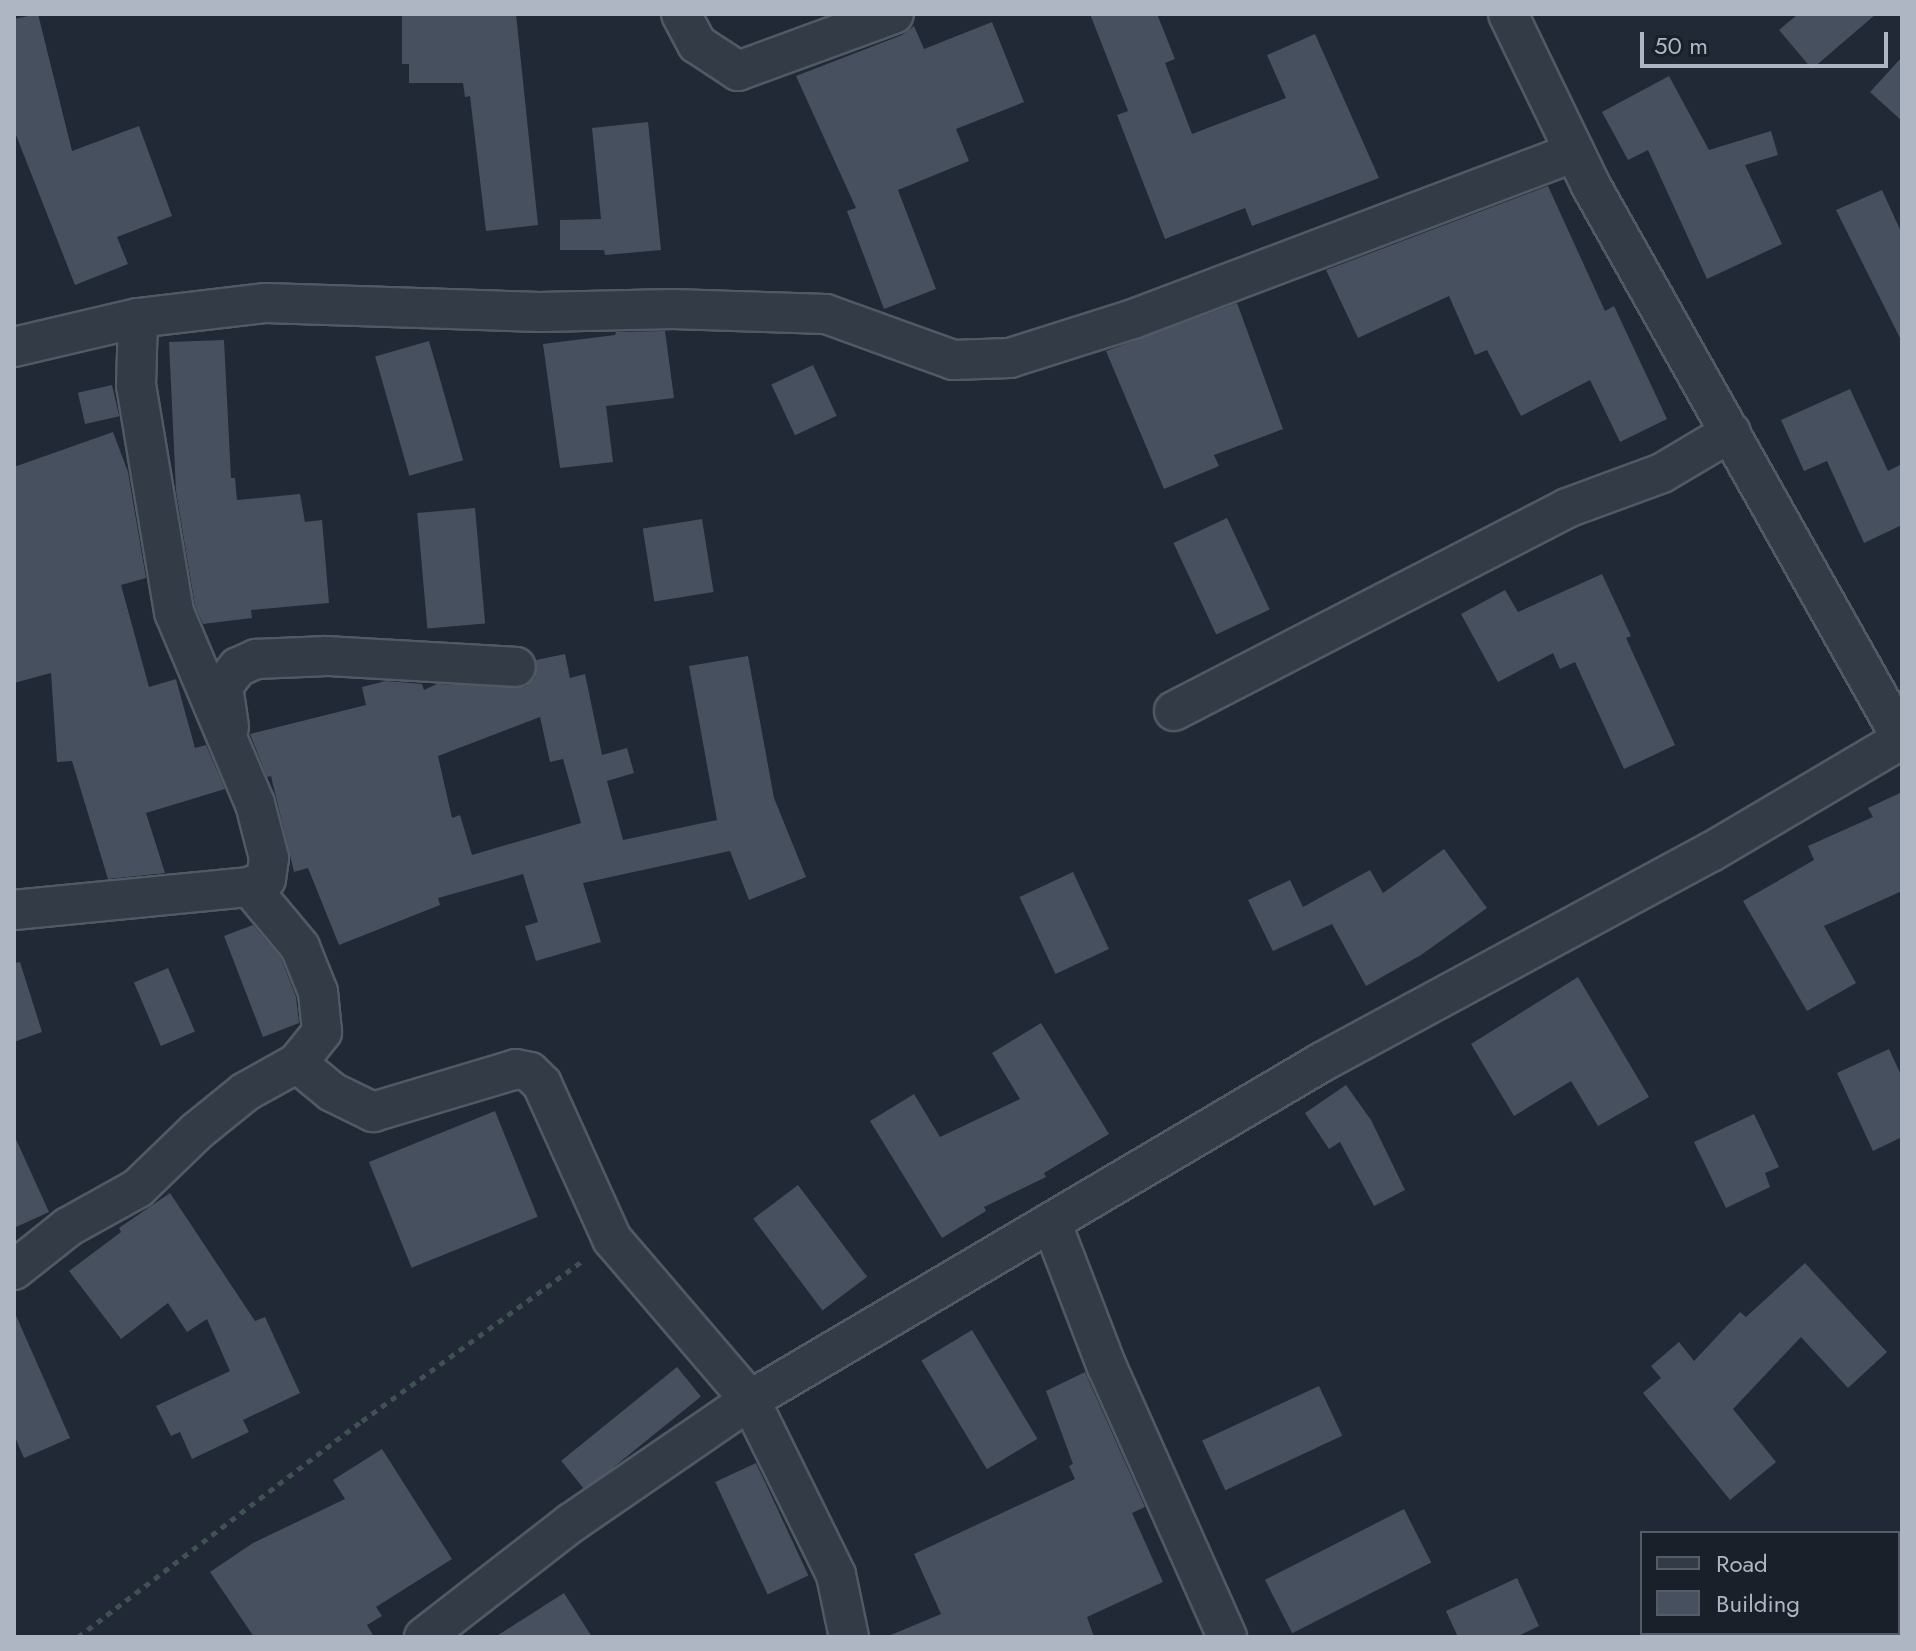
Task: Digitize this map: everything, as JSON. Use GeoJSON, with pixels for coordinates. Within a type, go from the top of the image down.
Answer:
{"type":"FeatureCollection","features":[{"type":"Feature","properties":{"kind":"street"},"geometry":{"type":"LineString","coordinates":[[681,14],[697,44],[738,71],[894,14]]}},
{"type":"Feature","properties":{"kind":"street"},"geometry":{"type":"LineString","coordinates":[[424,1637],[571,1523],[750,1400],[1322,1062],[1711,852],[1902,739],[1575,152],[1508,14]]}},
{"type":"Feature","properties":{"kind":"street"},"geometry":{"type":"LineString","coordinates":[[14,347],[138,318],[266,303],[540,312],[673,309],[826,314],[953,360],[1010,358],[1148,313],[1575,152]]}},
{"type":"Feature","properties":{"kind":"street"},"geometry":{"type":"LineString","coordinates":[[14,910],[250,887],[266,879],[269,858],[255,804],[174,612],[136,386],[138,318]]}},
{"type":"Feature","properties":{"kind":"street"},"geometry":{"type":"LineString","coordinates":[[1174,711],[1567,508],[1662,473],[1731,432]]}},
{"type":"Feature","properties":{"kind":"street"},"geometry":{"type":"LineString","coordinates":[[231,746],[223,686],[238,667],[256,659],[327,656],[516,667]]}},
{"type":"Feature","properties":{"kind":"street"},"geometry":{"type":"LineString","coordinates":[[14,1270],[68,1227],[138,1188],[233,1102],[297,1063],[322,1032],[318,992],[300,947],[250,887]]}},
{"type":"Feature","properties":{"kind":"street"},"geometry":{"type":"LineString","coordinates":[[297,1063],[332,1092],[373,1112],[516,1069],[530,1072],[542,1084],[612,1239],[750,1400],[836,1575],[849,1637]]}},
{"type":"Feature","properties":{"kind":"street"},"geometry":{"type":"LineString","coordinates":[[1052,1224],[1107,1367],[1227,1637]]}},
{"type":"Feature","properties":{"kind":"path"},"geometry":{"type":"LineString","coordinates":[[78,1637],[362,1421],[612,1239]]}},
{"type":"Feature","properties":{"kind":"building"},"geometry":{"type":"Polygon","coordinates":[[[38,14],[72,151],[139,126],[172,216],[117,237],[128,264],[75,285],[14,130],[14,19],[38,14]]]}},
{"type":"Feature","properties":{"kind":"building"},"geometry":{"type":"Polygon","coordinates":[[[402,14],[516,14],[538,225],[486,231],[470,96],[465,97],[463,83],[409,83],[409,64],[402,64],[402,14]]]}},
{"type":"Feature","properties":{"kind":"building"},"geometry":{"type":"Polygon","coordinates":[[[1090,14],[1157,14],[1175,59],[1165,63],[1192,134],[1286,98],[1267,55],[1315,34],[1379,178],[1252,226],[1245,208],[1165,239],[1117,115],[1128,111],[1090,14]]]}},
{"type":"Feature","properties":{"kind":"building"},"geometry":{"type":"Polygon","coordinates":[[[1798,14],[1876,14],[1812,69],[1779,30],[1798,14]]]}},
{"type":"Feature","properties":{"kind":"building"},"geometry":{"type":"Polygon","coordinates":[[[992,22],[1024,102],[956,129],[969,161],[898,190],[936,289],[884,309],[847,211],[856,208],[796,76],[902,35],[914,26],[924,49],[992,22]]]}},
{"type":"Feature","properties":{"kind":"building"},"geometry":{"type":"Polygon","coordinates":[[[1902,57],[1902,121],[1870,92],[1902,57]]]}},
{"type":"Feature","properties":{"kind":"building"},"geometry":{"type":"Polygon","coordinates":[[[1669,76],[1709,150],[1771,131],[1778,155],[1745,165],[1782,244],[1707,279],[1648,150],[1628,160],[1602,112],[1669,76]]]}},
{"type":"Feature","properties":{"kind":"building"},"geometry":{"type":"Polygon","coordinates":[[[648,122],[661,250],[605,255],[604,250],[560,250],[560,220],[601,219],[592,128],[648,122]]]}},
{"type":"Feature","properties":{"kind":"building"},"geometry":{"type":"Polygon","coordinates":[[[1548,186],[1605,311],[1614,306],[1667,419],[1620,442],[1590,380],[1521,416],[1487,350],[1475,355],[1449,296],[1358,338],[1326,270],[1548,186]]]}},
{"type":"Feature","properties":{"kind":"building"},"geometry":{"type":"Polygon","coordinates":[[[1882,190],[1902,234],[1902,342],[1836,210],[1882,190]]]}},
{"type":"Feature","properties":{"kind":"building"},"geometry":{"type":"Polygon","coordinates":[[[1237,303],[1283,429],[1214,455],[1219,466],[1164,489],[1106,351],[1237,303]]]}},
{"type":"Feature","properties":{"kind":"building"},"geometry":{"type":"Polygon","coordinates":[[[665,331],[674,398],[606,406],[613,462],[560,468],[543,344],[615,335],[616,332],[665,331]]]}},
{"type":"Feature","properties":{"kind":"building"},"geometry":{"type":"Polygon","coordinates":[[[224,340],[231,478],[235,478],[237,500],[300,494],[305,522],[322,520],[329,603],[251,610],[252,618],[203,624],[195,606],[176,491],[169,342],[224,340]]]}},
{"type":"Feature","properties":{"kind":"building"},"geometry":{"type":"Polygon","coordinates":[[[429,341],[463,460],[409,476],[375,356],[429,341]]]}},
{"type":"Feature","properties":{"kind":"building"},"geometry":{"type":"Polygon","coordinates":[[[813,365],[837,416],[795,435],[771,384],[813,365]]]}},
{"type":"Feature","properties":{"kind":"building"},"geometry":{"type":"Polygon","coordinates":[[[112,385],[119,416],[85,424],[78,393],[112,385]]]}},
{"type":"Feature","properties":{"kind":"building"},"geometry":{"type":"Polygon","coordinates":[[[1850,389],[1888,471],[1902,464],[1902,525],[1864,543],[1827,461],[1804,471],[1781,420],[1850,389]]]}},
{"type":"Feature","properties":{"kind":"building"},"geometry":{"type":"Polygon","coordinates":[[[113,432],[128,472],[146,578],[121,585],[149,687],[176,679],[195,748],[206,745],[225,789],[146,813],[165,873],[108,879],[72,761],[57,762],[51,673],[14,683],[14,467],[113,432]]]}},
{"type":"Feature","properties":{"kind":"building"},"geometry":{"type":"Polygon","coordinates":[[[475,508],[485,624],[427,629],[417,513],[475,508]]]}},
{"type":"Feature","properties":{"kind":"building"},"geometry":{"type":"Polygon","coordinates":[[[1227,518],[1270,610],[1216,634],[1174,543],[1227,518]]]}},
{"type":"Feature","properties":{"kind":"building"},"geometry":{"type":"Polygon","coordinates":[[[702,519],[714,592],[654,601],[643,528],[702,519]]]}},
{"type":"Feature","properties":{"kind":"building"},"geometry":{"type":"Polygon","coordinates":[[[1602,574],[1631,636],[1626,638],[1675,745],[1624,769],[1575,662],[1560,669],[1553,653],[1498,682],[1461,614],[1505,590],[1518,612],[1602,574]]]}},
{"type":"Feature","properties":{"kind":"building"},"geometry":{"type":"Polygon","coordinates":[[[565,654],[570,678],[585,674],[602,755],[627,748],[634,773],[607,781],[623,840],[717,820],[689,666],[748,656],[774,798],[806,877],[749,900],[730,851],[583,883],[601,942],[536,961],[525,926],[538,922],[523,874],[438,898],[440,905],[339,945],[308,868],[294,872],[271,776],[267,777],[250,734],[366,705],[362,687],[386,681],[422,684],[424,690],[437,684],[525,687],[535,678],[536,660],[565,654]],[[540,717],[438,756],[452,818],[460,815],[472,855],[581,823],[563,759],[550,762],[540,717]]]}},
{"type":"Feature","properties":{"kind":"building"},"geometry":{"type":"Polygon","coordinates":[[[1902,792],[1902,891],[1824,926],[1856,983],[1807,1011],[1743,901],[1814,860],[1808,846],[1873,817],[1868,808],[1902,792]]]}},
{"type":"Feature","properties":{"kind":"building"},"geometry":{"type":"Polygon","coordinates":[[[1444,849],[1487,908],[1421,955],[1366,986],[1332,924],[1273,951],[1248,900],[1290,880],[1303,907],[1370,870],[1383,893],[1444,849]]]}},
{"type":"Feature","properties":{"kind":"building"},"geometry":{"type":"Polygon","coordinates":[[[1073,872],[1109,949],[1055,974],[1020,897],[1073,872]]]}},
{"type":"Feature","properties":{"kind":"building"},"geometry":{"type":"Polygon","coordinates":[[[253,925],[281,958],[296,997],[299,1023],[263,1037],[224,936],[253,925]]]}},
{"type":"Feature","properties":{"kind":"building"},"geometry":{"type":"Polygon","coordinates":[[[20,962],[42,1032],[14,1042],[14,963],[20,962]]]}},
{"type":"Feature","properties":{"kind":"building"},"geometry":{"type":"Polygon","coordinates":[[[168,968],[195,1032],[161,1046],[134,982],[168,968]]]}},
{"type":"Feature","properties":{"kind":"building"},"geometry":{"type":"Polygon","coordinates":[[[1578,977],[1649,1097],[1598,1126],[1571,1081],[1514,1116],[1471,1044],[1578,977]]]}},
{"type":"Feature","properties":{"kind":"building"},"geometry":{"type":"Polygon","coordinates":[[[1041,1023],[1109,1134],[1044,1173],[1046,1177],[984,1207],[986,1211],[942,1238],[870,1121],[914,1094],[940,1137],[1020,1099],[992,1053],[1041,1023]]]}},
{"type":"Feature","properties":{"kind":"building"},"geometry":{"type":"Polygon","coordinates":[[[1889,1049],[1902,1077],[1902,1137],[1873,1151],[1837,1073],[1889,1049]]]}},
{"type":"Feature","properties":{"kind":"building"},"geometry":{"type":"Polygon","coordinates":[[[1346,1085],[1371,1120],[1405,1190],[1374,1206],[1340,1142],[1329,1149],[1305,1113],[1346,1085]]]}},
{"type":"Feature","properties":{"kind":"building"},"geometry":{"type":"Polygon","coordinates":[[[495,1111],[538,1217],[412,1268],[369,1162],[495,1111]]]}},
{"type":"Feature","properties":{"kind":"building"},"geometry":{"type":"Polygon","coordinates":[[[1754,1114],[1779,1167],[1765,1173],[1770,1187],[1726,1208],[1694,1142],[1754,1114]]]}},
{"type":"Feature","properties":{"kind":"building"},"geometry":{"type":"Polygon","coordinates":[[[14,1135],[49,1212],[14,1228],[14,1135]]]}},
{"type":"Feature","properties":{"kind":"building"},"geometry":{"type":"Polygon","coordinates":[[[798,1185],[867,1277],[822,1311],[753,1219],[798,1185]]]}},
{"type":"Feature","properties":{"kind":"building"},"geometry":{"type":"Polygon","coordinates":[[[170,1193],[255,1321],[265,1317],[300,1393],[243,1420],[249,1432],[192,1459],[180,1432],[171,1436],[156,1406],[230,1371],[207,1319],[187,1332],[168,1303],[121,1339],[69,1271],[121,1232],[119,1228],[170,1193]]]}},
{"type":"Feature","properties":{"kind":"building"},"geometry":{"type":"Polygon","coordinates":[[[1805,1263],[1887,1352],[1848,1388],[1801,1337],[1733,1409],[1776,1462],[1730,1500],[1643,1393],[1661,1378],[1651,1366],[1679,1342],[1694,1361],[1740,1312],[1746,1317],[1805,1263]]]}},
{"type":"Feature","properties":{"kind":"building"},"geometry":{"type":"Polygon","coordinates":[[[14,1311],[70,1438],[24,1458],[14,1435],[14,1311]]]}},
{"type":"Feature","properties":{"kind":"building"},"geometry":{"type":"Polygon","coordinates":[[[972,1330],[1037,1439],[987,1469],[921,1360],[972,1330]]]}},
{"type":"Feature","properties":{"kind":"building"},"geometry":{"type":"Polygon","coordinates":[[[677,1367],[701,1397],[585,1490],[561,1461],[677,1367]]]}},
{"type":"Feature","properties":{"kind":"building"},"geometry":{"type":"Polygon","coordinates":[[[1085,1372],[1145,1507],[1132,1513],[1163,1582],[1087,1617],[1094,1637],[886,1637],[941,1614],[914,1554],[1075,1479],[1069,1466],[1073,1464],[1046,1391],[1085,1372]]]}},
{"type":"Feature","properties":{"kind":"building"},"geometry":{"type":"Polygon","coordinates":[[[1319,1386],[1342,1436],[1225,1490],[1202,1441],[1319,1386]]]}},
{"type":"Feature","properties":{"kind":"building"},"geometry":{"type":"Polygon","coordinates":[[[382,1449],[452,1559],[376,1607],[382,1616],[367,1625],[374,1637],[254,1637],[210,1572],[253,1543],[345,1499],[333,1480],[382,1449]]]}},
{"type":"Feature","properties":{"kind":"building"},"geometry":{"type":"Polygon","coordinates":[[[756,1463],[808,1575],[768,1594],[715,1482],[756,1463]]]}},
{"type":"Feature","properties":{"kind":"building"},"geometry":{"type":"Polygon","coordinates":[[[1404,1509],[1431,1562],[1292,1633],[1265,1580],[1404,1509]]]}},
{"type":"Feature","properties":{"kind":"building"},"geometry":{"type":"Polygon","coordinates":[[[1517,1578],[1539,1626],[1516,1637],[1458,1637],[1446,1611],[1517,1578]]]}},
{"type":"Feature","properties":{"kind":"building"},"geometry":{"type":"Polygon","coordinates":[[[564,1593],[592,1637],[495,1637],[564,1593]]]}}]}
